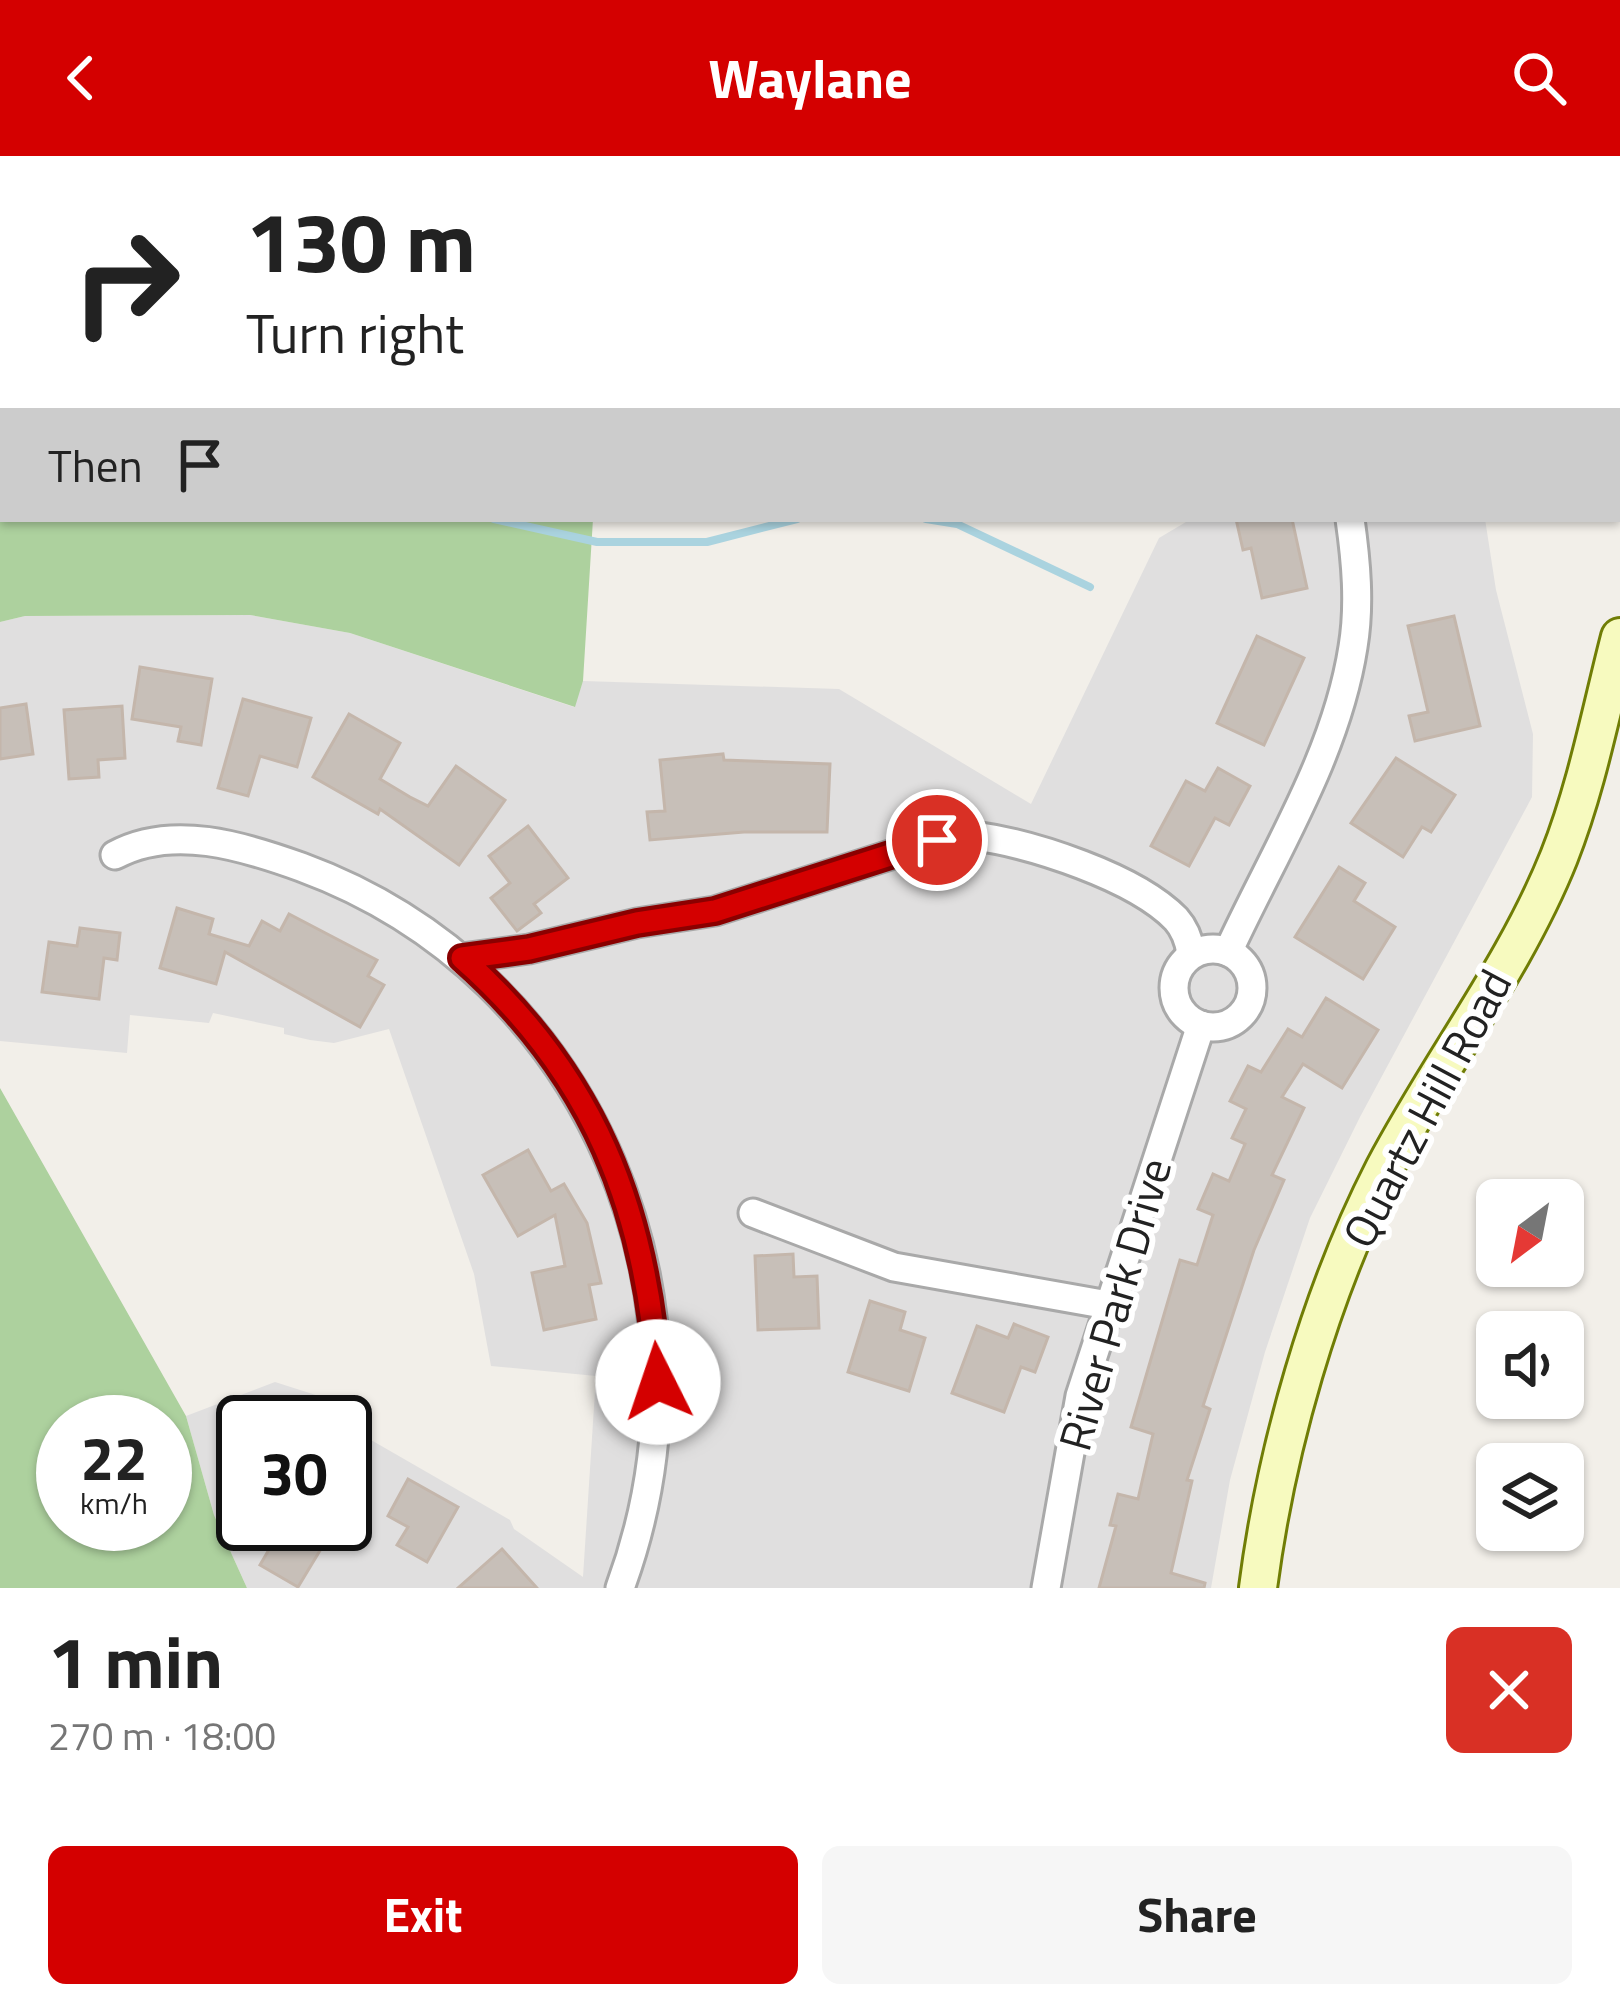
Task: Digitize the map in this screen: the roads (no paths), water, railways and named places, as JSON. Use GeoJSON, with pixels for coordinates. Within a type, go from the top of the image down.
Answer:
{"type":"FeatureCollection","features":[{"type":"Feature","properties":{"kind":"street"},"geometry":{"type":"LineString","coordinates":[[1228,952],[1302,800],[1342,693],[1354,647],[1357,596],[1350,522]]}},
{"type":"Feature","properties":{"kind":"street","name":"Quartz Hill Road"},"geometry":{"type":"LineString","coordinates":[[1258,1588],[1276,1482],[1330,1297],[1384,1170],[1557,861],[1589,768],[1620,637]]}},
{"type":"Feature","properties":{"kind":"street"},"geometry":{"type":"LineString","coordinates":[[462,958],[715,911],[937,840],[970,836],[1078,865],[1127,885],[1177,920],[1191,953],[1176,976],[1174,989],[1183,1013],[1201,1025],[1230,1023],[1248,1006],[1251,981],[1239,958],[1215,949],[1191,953]]}},
{"type":"Feature","properties":{"kind":"street"},"geometry":{"type":"LineString","coordinates":[[115,855],[141,845],[182,839],[266,854],[370,896],[462,958],[522,1020],[572,1084],[634,1220],[654,1325],[658,1408],[649,1488],[620,1588]]}},
{"type":"Feature","properties":{"kind":"street","name":"River Park Drive"},"geometry":{"type":"LineString","coordinates":[[1046,1588],[1080,1396],[1201,1025]]}},
{"type":"Feature","properties":{"kind":"street"},"geometry":{"type":"LineString","coordinates":[[753,1213],[894,1267],[1108,1305]]}},
{"type":"Feature","properties":{"kind":"waterway"},"geometry":{"type":"LineString","coordinates":[[507,522],[597,542],[707,542],[785,522]]}},
{"type":"Feature","properties":{"kind":"waterway"},"geometry":{"type":"LineString","coordinates":[[945,522],[1090,587]]}}]}
